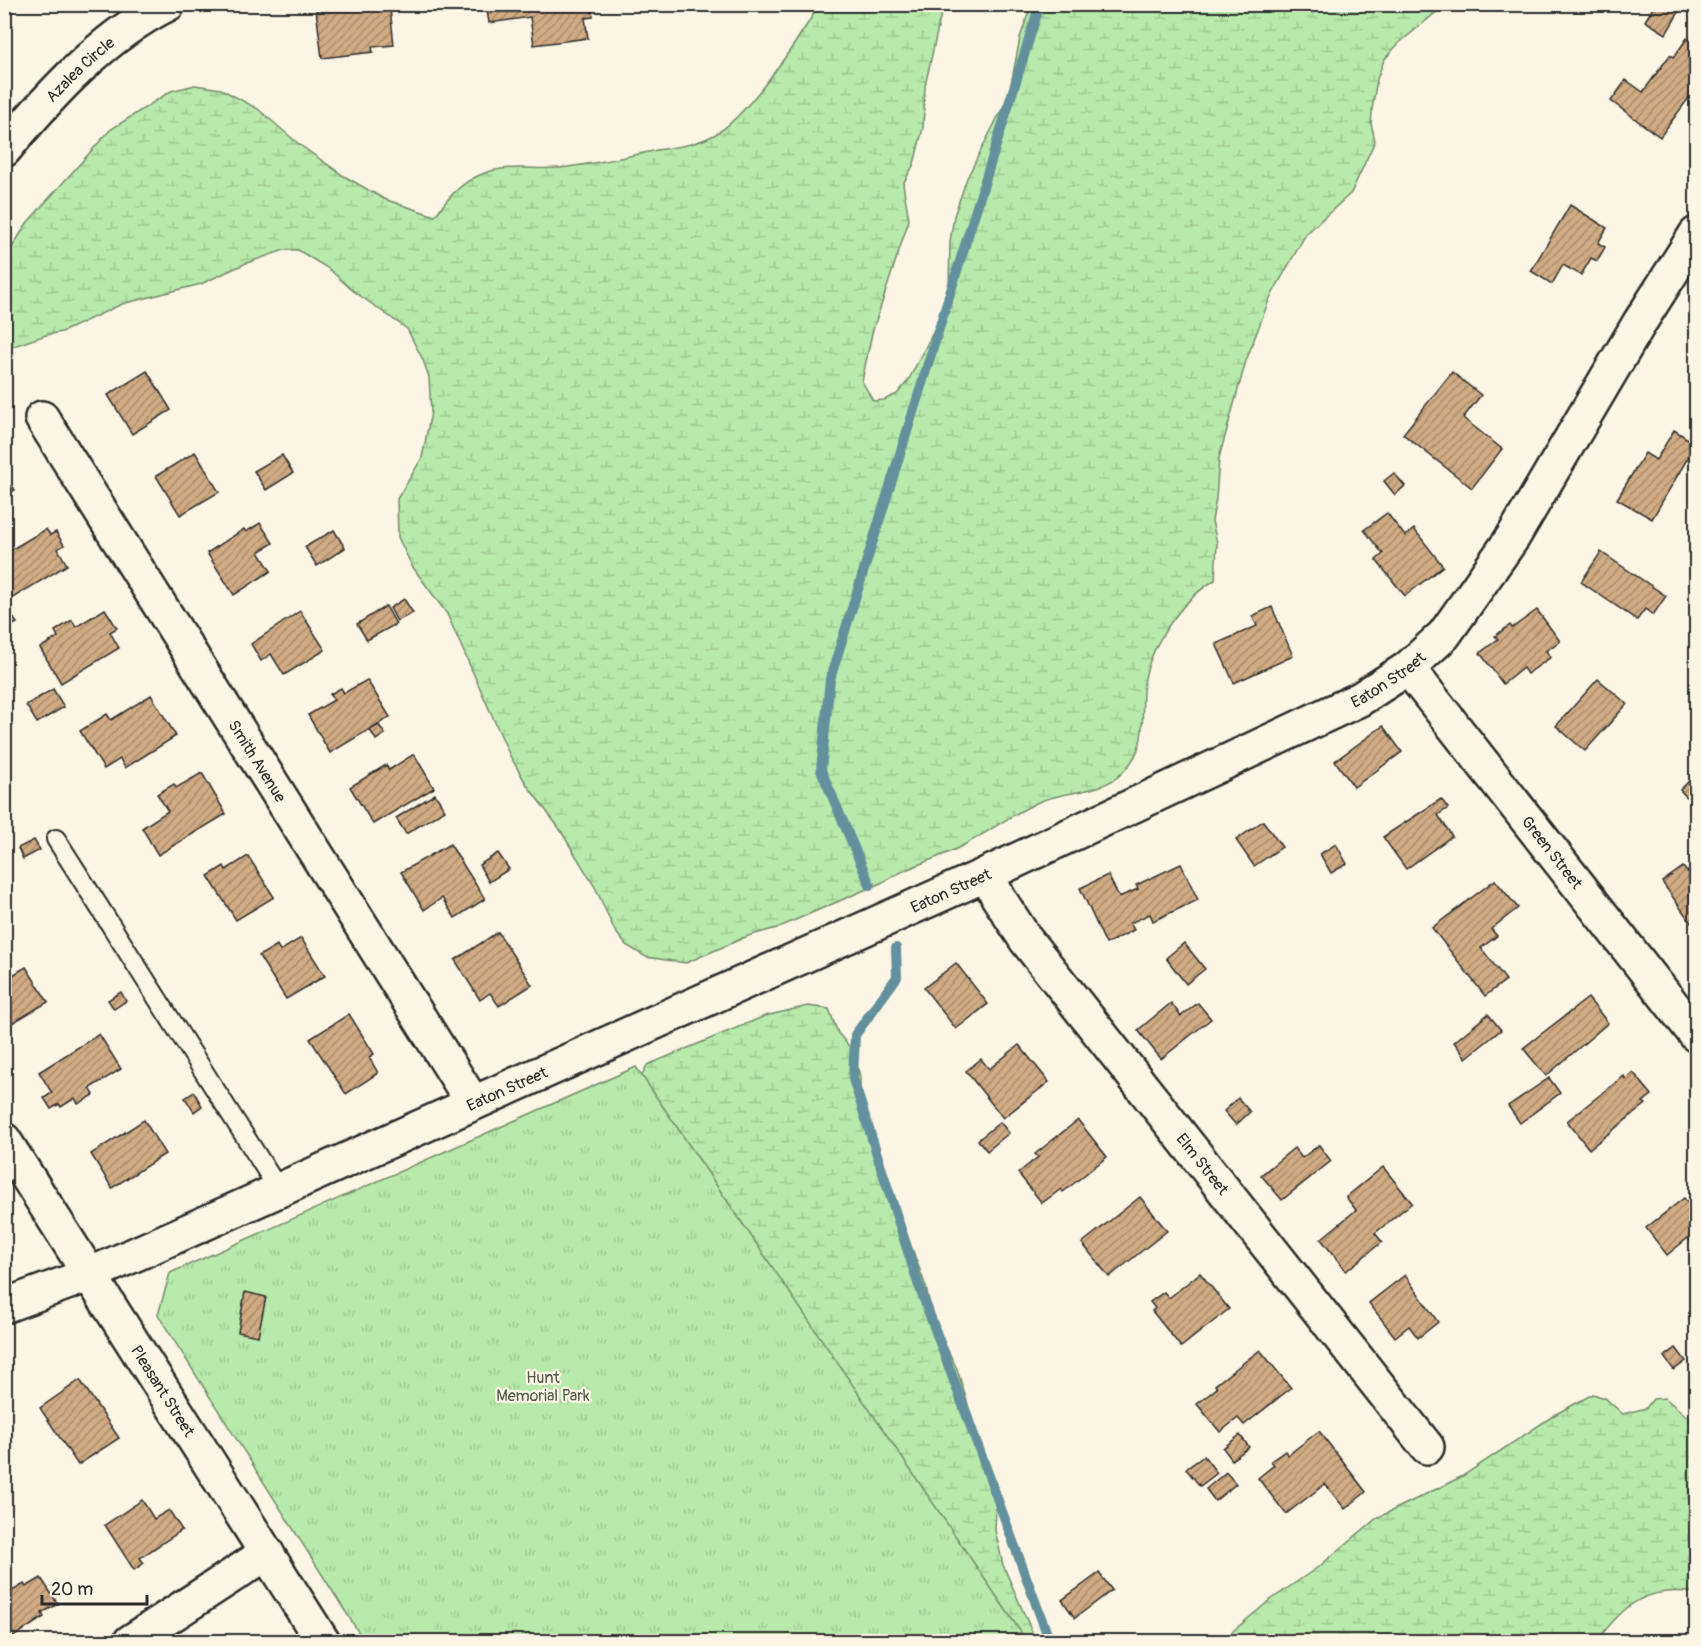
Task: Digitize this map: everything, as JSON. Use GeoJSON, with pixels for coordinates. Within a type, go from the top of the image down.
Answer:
{"type":"FeatureCollection","features":[{"type":"Feature","properties":{"kind":"street","name":"Azalea Circle"},"geometry":{"type":"LineString","coordinates":[[4,150],[59,88],[91,59],[121,35],[168,4]]}},
{"type":"Feature","properties":{"kind":"street","name":"Eaton Street"},"geometry":{"type":"LineString","coordinates":[[4,1306],[91,1274],[987,874],[1360,699],[1408,668],[1444,635],[1513,537],[1640,322],[1696,234]]}},
{"type":"Feature","properties":{"kind":"street","name":"Smith Avenue"},"geometry":{"type":"LineString","coordinates":[[42,418],[473,1103]]}},
{"type":"Feature","properties":{"kind":"street","name":"Green Street"},"geometry":{"type":"LineString","coordinates":[[1408,668],[1691,1014]]}},
{"type":"Feature","properties":{"kind":"street","name":"Elm Street"},"geometry":{"type":"LineString","coordinates":[[987,874],[998,897],[1026,940],[1427,1447]]}},
{"type":"Feature","properties":{"kind":"street","name":"Pleasant Street"},"geometry":{"type":"LineString","coordinates":[[4,1140],[323,1641]]}},
{"type":"Feature","properties":{"kind":"street"},"geometry":{"type":"LineString","coordinates":[[130,1641],[267,1553]]}},
{"type":"Feature","properties":{"kind":"lane"},"geometry":{"type":"LineString","coordinates":[[56,839],[279,1190]]}},
{"type":"Feature","properties":{"kind":"green space"},"geometry":{"type":"Polygon","coordinates":[[[819,5],[943,5],[925,86],[923,128],[914,164],[903,184],[909,220],[872,333],[862,381],[873,401],[884,400],[897,394],[908,381],[942,315],[949,290],[950,242],[954,216],[967,178],[1009,95],[1020,38],[1031,5],[1445,5],[1398,44],[1384,60],[1377,79],[1373,103],[1371,123],[1375,141],[1351,193],[1306,234],[1269,300],[1246,361],[1219,458],[1212,521],[1217,543],[1215,580],[1189,600],[1167,628],[1158,644],[1146,676],[1143,692],[1140,745],[1122,773],[1114,780],[1095,788],[1041,801],[952,851],[777,928],[748,936],[686,963],[646,957],[626,945],[615,931],[595,887],[559,828],[527,785],[510,756],[447,614],[412,566],[398,537],[397,499],[422,458],[431,412],[429,377],[407,329],[352,290],[329,269],[298,250],[284,250],[244,264],[201,284],[122,304],[62,332],[5,349],[5,259],[27,223],[110,130],[171,91],[195,85],[221,89],[258,109],[300,145],[344,176],[384,199],[435,216],[461,186],[491,171],[583,165],[698,142],[710,137],[724,129],[754,98],[799,37],[819,5]]]}},
{"type":"Feature","properties":{"kind":"green space"},"geometry":{"type":"Polygon","coordinates":[[[808,1006],[829,1009],[838,1033],[854,1052],[860,1077],[860,1099],[873,1140],[926,1287],[933,1319],[957,1369],[992,1482],[996,1505],[995,1530],[1003,1565],[1036,1641],[775,1641],[638,1083],[647,1065],[765,1016],[808,1006]]]}},
{"type":"Feature","properties":{"kind":"green space","name":"Hunt Memorial Park"},"geometry":{"type":"Polygon","coordinates":[[[636,1067],[1027,1641],[364,1641],[158,1315],[170,1273],[636,1067]]]}},
{"type":"Feature","properties":{"kind":"green space"},"geometry":{"type":"Polygon","coordinates":[[[1593,1394],[1605,1398],[1623,1414],[1646,1408],[1653,1399],[1665,1398],[1696,1424],[1696,1593],[1664,1592],[1639,1600],[1617,1616],[1597,1641],[1221,1641],[1269,1601],[1321,1565],[1377,1518],[1461,1477],[1556,1414],[1593,1394]]]}},
{"type":"Feature","properties":{"kind":"building"},"geometry":{"type":"Polygon","coordinates":[[[367,4],[368,11],[390,8],[394,45],[372,47],[373,52],[322,58],[316,10],[367,4]]]}},
{"type":"Feature","properties":{"kind":"building"},"geometry":{"type":"Polygon","coordinates":[[[486,4],[591,4],[593,17],[585,18],[588,38],[534,45],[530,17],[489,23],[486,4]]]}},
{"type":"Feature","properties":{"kind":"building"},"geometry":{"type":"Polygon","coordinates":[[[1655,4],[1666,4],[1679,12],[1666,34],[1645,21],[1655,4]]]}},
{"type":"Feature","properties":{"kind":"building"},"geometry":{"type":"Polygon","coordinates":[[[1687,38],[1696,45],[1696,65],[1692,71],[1696,74],[1696,88],[1660,137],[1611,101],[1626,80],[1643,92],[1670,55],[1674,57],[1687,38]]]}},
{"type":"Feature","properties":{"kind":"building"},"geometry":{"type":"Polygon","coordinates":[[[1570,205],[1607,228],[1598,243],[1605,247],[1597,261],[1591,258],[1581,275],[1563,265],[1552,284],[1531,271],[1570,205]]]}},
{"type":"Feature","properties":{"kind":"building"},"geometry":{"type":"Polygon","coordinates":[[[147,371],[171,410],[132,434],[108,395],[147,371]]]}},
{"type":"Feature","properties":{"kind":"building"},"geometry":{"type":"Polygon","coordinates":[[[1452,372],[1481,395],[1463,418],[1502,449],[1472,488],[1403,434],[1452,372]]]}},
{"type":"Feature","properties":{"kind":"building"},"geometry":{"type":"Polygon","coordinates":[[[1674,430],[1696,444],[1652,519],[1617,499],[1645,453],[1656,460],[1674,430]]]}},
{"type":"Feature","properties":{"kind":"building"},"geometry":{"type":"Polygon","coordinates":[[[195,452],[219,492],[180,515],[156,476],[195,452]]]}},
{"type":"Feature","properties":{"kind":"building"},"geometry":{"type":"Polygon","coordinates":[[[282,455],[293,473],[266,490],[254,471],[282,455]]]}},
{"type":"Feature","properties":{"kind":"building"},"geometry":{"type":"Polygon","coordinates":[[[4,473],[15,490],[4,496],[4,473]]]}},
{"type":"Feature","properties":{"kind":"building"},"geometry":{"type":"Polygon","coordinates":[[[1394,473],[1405,486],[1395,495],[1384,481],[1394,473]]]}},
{"type":"Feature","properties":{"kind":"building"},"geometry":{"type":"Polygon","coordinates":[[[1387,513],[1405,536],[1414,529],[1443,566],[1405,596],[1376,560],[1383,554],[1364,530],[1387,513]]]}},
{"type":"Feature","properties":{"kind":"building"},"geometry":{"type":"Polygon","coordinates":[[[260,523],[273,543],[259,552],[271,571],[234,595],[207,553],[244,529],[246,532],[260,523]]]}},
{"type":"Feature","properties":{"kind":"building"},"geometry":{"type":"Polygon","coordinates":[[[46,529],[50,535],[56,532],[64,545],[58,549],[67,565],[6,602],[4,554],[46,529]]]}},
{"type":"Feature","properties":{"kind":"building"},"geometry":{"type":"Polygon","coordinates":[[[334,530],[345,548],[317,566],[305,547],[334,530]]]}},
{"type":"Feature","properties":{"kind":"building"},"geometry":{"type":"Polygon","coordinates":[[[1601,552],[1666,596],[1653,615],[1645,609],[1637,620],[1581,582],[1601,552]]]}},
{"type":"Feature","properties":{"kind":"building"},"geometry":{"type":"Polygon","coordinates":[[[404,599],[413,613],[397,621],[390,608],[404,599]]]}},
{"type":"Feature","properties":{"kind":"building"},"geometry":{"type":"Polygon","coordinates":[[[4,605],[17,623],[4,630],[4,605]]]}},
{"type":"Feature","properties":{"kind":"building"},"geometry":{"type":"Polygon","coordinates":[[[386,606],[396,624],[367,640],[357,624],[386,606]]]}},
{"type":"Feature","properties":{"kind":"building"},"geometry":{"type":"Polygon","coordinates":[[[1272,607],[1293,656],[1234,683],[1216,644],[1257,626],[1252,616],[1272,607]]]}},
{"type":"Feature","properties":{"kind":"building"},"geometry":{"type":"Polygon","coordinates":[[[105,609],[117,628],[110,632],[119,648],[61,683],[40,648],[58,637],[55,631],[72,620],[76,627],[105,609]]]}},
{"type":"Feature","properties":{"kind":"building"},"geometry":{"type":"Polygon","coordinates":[[[1537,610],[1560,641],[1546,651],[1551,657],[1527,674],[1523,668],[1503,684],[1480,653],[1498,639],[1495,636],[1510,625],[1512,628],[1537,610]]]}},
{"type":"Feature","properties":{"kind":"building"},"geometry":{"type":"Polygon","coordinates":[[[300,611],[325,650],[284,675],[271,654],[261,661],[251,644],[300,611]]]}},
{"type":"Feature","properties":{"kind":"building"},"geometry":{"type":"Polygon","coordinates":[[[1598,679],[1627,704],[1585,751],[1556,726],[1598,679]]]}},
{"type":"Feature","properties":{"kind":"building"},"geometry":{"type":"Polygon","coordinates":[[[367,680],[390,717],[330,753],[308,715],[334,700],[330,694],[341,688],[344,693],[367,680]]]}},
{"type":"Feature","properties":{"kind":"building"},"geometry":{"type":"Polygon","coordinates":[[[53,689],[64,707],[37,723],[26,705],[53,689]]]}},
{"type":"Feature","properties":{"kind":"building"},"geometry":{"type":"Polygon","coordinates":[[[151,695],[176,736],[125,768],[120,759],[104,769],[80,731],[107,714],[111,720],[151,695]]]}},
{"type":"Feature","properties":{"kind":"building"},"geometry":{"type":"Polygon","coordinates":[[[379,725],[385,734],[376,740],[370,730],[379,725]]]}},
{"type":"Feature","properties":{"kind":"building"},"geometry":{"type":"Polygon","coordinates":[[[1383,726],[1402,752],[1354,787],[1335,761],[1383,726]]]}},
{"type":"Feature","properties":{"kind":"building"},"geometry":{"type":"Polygon","coordinates":[[[414,754],[434,788],[373,824],[350,787],[386,765],[389,770],[414,754]]]}},
{"type":"Feature","properties":{"kind":"building"},"geometry":{"type":"Polygon","coordinates":[[[202,773],[226,814],[158,855],[142,828],[168,811],[157,794],[174,784],[176,788],[202,773]]]}},
{"type":"Feature","properties":{"kind":"building"},"geometry":{"type":"Polygon","coordinates":[[[1696,774],[1696,807],[1680,790],[1696,774]]]}},
{"type":"Feature","properties":{"kind":"building"},"geometry":{"type":"Polygon","coordinates":[[[435,794],[445,810],[406,834],[396,818],[435,794]]]}},
{"type":"Feature","properties":{"kind":"building"},"geometry":{"type":"Polygon","coordinates":[[[1441,799],[1448,808],[1438,815],[1452,836],[1406,869],[1383,837],[1441,799]]]}},
{"type":"Feature","properties":{"kind":"building"},"geometry":{"type":"Polygon","coordinates":[[[1263,821],[1282,847],[1254,866],[1236,840],[1263,821]]]}},
{"type":"Feature","properties":{"kind":"building"},"geometry":{"type":"Polygon","coordinates":[[[34,840],[40,850],[23,859],[18,848],[34,840]]]}},
{"type":"Feature","properties":{"kind":"building"},"geometry":{"type":"Polygon","coordinates":[[[450,844],[485,899],[455,918],[442,898],[424,910],[401,872],[450,844]]]}},
{"type":"Feature","properties":{"kind":"building"},"geometry":{"type":"Polygon","coordinates":[[[1336,844],[1347,864],[1331,873],[1320,854],[1336,844]]]}},
{"type":"Feature","properties":{"kind":"building"},"geometry":{"type":"Polygon","coordinates":[[[498,853],[509,869],[489,882],[479,865],[498,853]]]}},
{"type":"Feature","properties":{"kind":"building"},"geometry":{"type":"Polygon","coordinates":[[[248,856],[274,897],[236,920],[208,876],[224,866],[226,870],[248,856]]]}},
{"type":"Feature","properties":{"kind":"building"},"geometry":{"type":"Polygon","coordinates":[[[1181,864],[1198,900],[1153,921],[1150,914],[1130,923],[1134,930],[1106,944],[1080,888],[1108,875],[1119,897],[1138,889],[1136,885],[1181,864]]]}},
{"type":"Feature","properties":{"kind":"building"},"geometry":{"type":"Polygon","coordinates":[[[1696,866],[1696,919],[1691,923],[1662,882],[1683,867],[1687,872],[1696,866]]]}},
{"type":"Feature","properties":{"kind":"building"},"geometry":{"type":"Polygon","coordinates":[[[1495,880],[1518,908],[1491,929],[1497,936],[1481,948],[1506,980],[1485,996],[1432,928],[1495,880]]]}},
{"type":"Feature","properties":{"kind":"building"},"geometry":{"type":"Polygon","coordinates":[[[498,932],[532,985],[499,1006],[490,993],[480,1000],[455,960],[498,932]]]}},
{"type":"Feature","properties":{"kind":"building"},"geometry":{"type":"Polygon","coordinates":[[[301,938],[325,976],[286,999],[259,956],[277,945],[280,951],[301,938]]]}},
{"type":"Feature","properties":{"kind":"building"},"geometry":{"type":"Polygon","coordinates":[[[1184,943],[1205,969],[1186,984],[1166,958],[1184,943]]]}},
{"type":"Feature","properties":{"kind":"building"},"geometry":{"type":"Polygon","coordinates":[[[956,963],[988,1004],[956,1029],[924,988],[956,963]]]}},
{"type":"Feature","properties":{"kind":"building"},"geometry":{"type":"Polygon","coordinates":[[[26,967],[48,1002],[7,1026],[4,1022],[4,980],[26,967]]]}},
{"type":"Feature","properties":{"kind":"building"},"geometry":{"type":"Polygon","coordinates":[[[121,992],[126,1001],[114,1009],[108,1000],[121,992]]]}},
{"type":"Feature","properties":{"kind":"building"},"geometry":{"type":"Polygon","coordinates":[[[1588,998],[1608,1023],[1546,1076],[1523,1048],[1588,998]]]}},
{"type":"Feature","properties":{"kind":"building"},"geometry":{"type":"Polygon","coordinates":[[[1171,1003],[1181,1016],[1198,1003],[1211,1019],[1161,1059],[1138,1030],[1171,1003]]]}},
{"type":"Feature","properties":{"kind":"building"},"geometry":{"type":"Polygon","coordinates":[[[349,1014],[374,1054],[369,1057],[378,1073],[346,1094],[310,1039],[349,1014]]]}},
{"type":"Feature","properties":{"kind":"building"},"geometry":{"type":"Polygon","coordinates":[[[1488,1014],[1501,1030],[1466,1058],[1454,1042],[1488,1014]]]}},
{"type":"Feature","properties":{"kind":"building"},"geometry":{"type":"Polygon","coordinates":[[[99,1034],[121,1069],[90,1088],[94,1095],[78,1104],[75,1098],[61,1107],[59,1104],[51,1109],[44,1098],[52,1093],[39,1072],[99,1034]]]}},
{"type":"Feature","properties":{"kind":"building"},"geometry":{"type":"Polygon","coordinates":[[[1019,1045],[1049,1082],[1003,1118],[966,1071],[981,1059],[989,1069],[1019,1045]]]}},
{"type":"Feature","properties":{"kind":"building"},"geometry":{"type":"Polygon","coordinates":[[[1633,1072],[1652,1095],[1643,1102],[1646,1104],[1589,1149],[1567,1121],[1624,1076],[1625,1079],[1633,1072]]]}},
{"type":"Feature","properties":{"kind":"building"},"geometry":{"type":"Polygon","coordinates":[[[1549,1078],[1560,1093],[1520,1123],[1508,1106],[1549,1078]]]}},
{"type":"Feature","properties":{"kind":"building"},"geometry":{"type":"Polygon","coordinates":[[[194,1092],[202,1106],[194,1112],[185,1098],[194,1092]]]}},
{"type":"Feature","properties":{"kind":"building"},"geometry":{"type":"Polygon","coordinates":[[[1238,1098],[1250,1112],[1236,1125],[1224,1111],[1238,1098]]]}},
{"type":"Feature","properties":{"kind":"building"},"geometry":{"type":"Polygon","coordinates":[[[144,1120],[165,1154],[112,1188],[91,1154],[144,1120]]]}},
{"type":"Feature","properties":{"kind":"building"},"geometry":{"type":"Polygon","coordinates":[[[1078,1120],[1107,1157],[1063,1192],[1061,1189],[1042,1203],[1018,1173],[1038,1157],[1035,1154],[1078,1120]]]}},
{"type":"Feature","properties":{"kind":"building"},"geometry":{"type":"Polygon","coordinates":[[[1000,1122],[1009,1133],[987,1151],[978,1140],[1000,1122]]]}},
{"type":"Feature","properties":{"kind":"building"},"geometry":{"type":"Polygon","coordinates":[[[1319,1145],[1331,1161],[1282,1200],[1261,1175],[1294,1148],[1302,1158],[1319,1145]]]}},
{"type":"Feature","properties":{"kind":"building"},"geometry":{"type":"Polygon","coordinates":[[[1383,1167],[1412,1203],[1375,1233],[1382,1242],[1346,1271],[1321,1239],[1356,1210],[1346,1197],[1383,1167]]]}},
{"type":"Feature","properties":{"kind":"building"},"geometry":{"type":"Polygon","coordinates":[[[1140,1197],[1167,1231],[1109,1277],[1082,1243],[1140,1197]]]}},
{"type":"Feature","properties":{"kind":"building"},"geometry":{"type":"Polygon","coordinates":[[[1684,1198],[1690,1206],[1696,1201],[1696,1248],[1688,1238],[1667,1255],[1646,1228],[1684,1198]]]}},
{"type":"Feature","properties":{"kind":"building"},"geometry":{"type":"Polygon","coordinates":[[[1200,1273],[1229,1309],[1181,1347],[1152,1311],[1155,1308],[1150,1302],[1164,1292],[1169,1298],[1200,1273]]]}},
{"type":"Feature","properties":{"kind":"building"},"geometry":{"type":"Polygon","coordinates":[[[1405,1275],[1438,1322],[1418,1338],[1409,1326],[1395,1337],[1369,1303],[1405,1275]]]}},
{"type":"Feature","properties":{"kind":"building"},"geometry":{"type":"Polygon","coordinates":[[[245,1292],[266,1297],[258,1336],[238,1332],[245,1292]]]}},
{"type":"Feature","properties":{"kind":"building"},"geometry":{"type":"Polygon","coordinates":[[[1676,1348],[1686,1361],[1674,1370],[1664,1357],[1676,1348]]]}},
{"type":"Feature","properties":{"kind":"building"},"geometry":{"type":"Polygon","coordinates":[[[1260,1350],[1291,1388],[1244,1425],[1238,1418],[1220,1432],[1197,1404],[1217,1388],[1215,1385],[1260,1350]]]}},
{"type":"Feature","properties":{"kind":"building"},"geometry":{"type":"Polygon","coordinates":[[[80,1380],[119,1438],[78,1465],[40,1408],[80,1380]]]}},
{"type":"Feature","properties":{"kind":"building"},"geometry":{"type":"Polygon","coordinates":[[[1319,1431],[1366,1492],[1345,1509],[1325,1484],[1286,1514],[1258,1478],[1274,1465],[1271,1461],[1285,1451],[1288,1455],[1319,1431]]]}},
{"type":"Feature","properties":{"kind":"building"},"geometry":{"type":"Polygon","coordinates":[[[1240,1435],[1249,1447],[1232,1460],[1223,1448],[1240,1435]]]}},
{"type":"Feature","properties":{"kind":"building"},"geometry":{"type":"Polygon","coordinates":[[[1204,1456],[1217,1473],[1200,1486],[1186,1469],[1204,1456]]]}},
{"type":"Feature","properties":{"kind":"building"},"geometry":{"type":"Polygon","coordinates":[[[1226,1472],[1236,1484],[1215,1501],[1206,1489],[1226,1472]]]}},
{"type":"Feature","properties":{"kind":"building"},"geometry":{"type":"Polygon","coordinates":[[[142,1500],[154,1519],[169,1510],[182,1530],[140,1558],[144,1563],[134,1570],[105,1525],[142,1500]]]}},
{"type":"Feature","properties":{"kind":"building"},"geometry":{"type":"Polygon","coordinates":[[[1099,1573],[1112,1590],[1075,1618],[1062,1600],[1099,1573]]]}},
{"type":"Feature","properties":{"kind":"building"},"geometry":{"type":"Polygon","coordinates":[[[41,1578],[58,1604],[42,1613],[44,1617],[7,1641],[4,1637],[4,1596],[24,1584],[26,1587],[41,1578]]]}},
{"type":"Feature","properties":{"kind":"waterway"},"geometry":{"type":"LineString","coordinates":[[870,885],[821,770],[830,679],[1040,4]]}},
{"type":"Feature","properties":{"kind":"waterway"},"geometry":{"type":"LineString","coordinates":[[896,948],[897,977],[855,1035],[853,1079],[918,1283],[1050,1642]]}}]}
